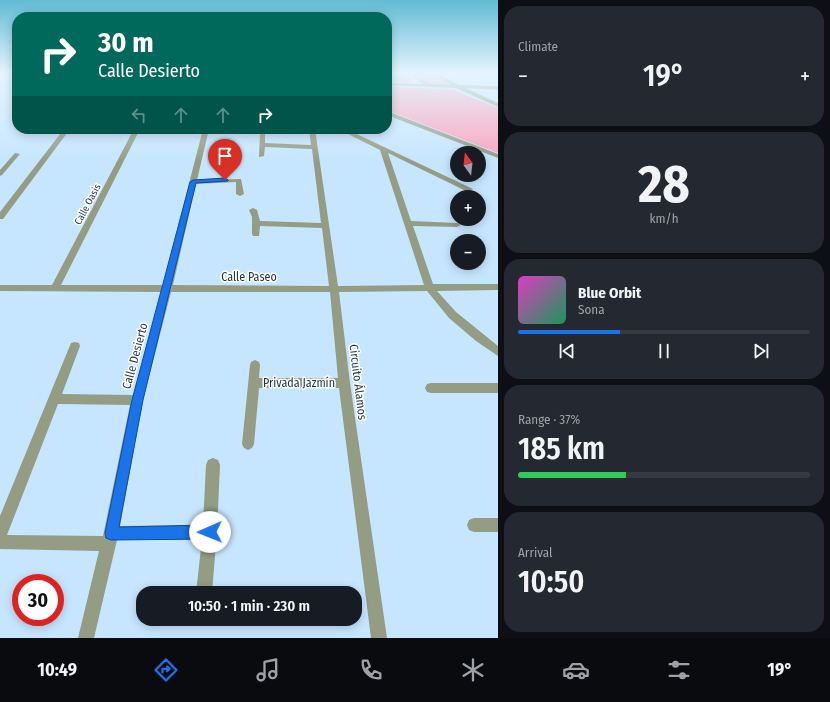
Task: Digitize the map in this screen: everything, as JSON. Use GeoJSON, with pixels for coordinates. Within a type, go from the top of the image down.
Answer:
{"type":"FeatureCollection","features":[{"type":"Feature","properties":{"kind":"street"},"geometry":{"type":"LineString","coordinates":[[392,115],[498,156]]}},
{"type":"Feature","properties":{"kind":"street"},"geometry":{"type":"LineString","coordinates":[[0,217],[64,134]]}},
{"type":"Feature","properties":{"kind":"street","name":"Calle Oasis"},"geometry":{"type":"LineString","coordinates":[[54,289],[134,134]]}},
{"type":"Feature","properties":{"kind":"street","name":"Calle Desierto"},"geometry":{"type":"LineString","coordinates":[[86,638],[110,539],[137,400],[167,289],[205,134]]}},
{"type":"Feature","properties":{"kind":"street"},"geometry":{"type":"LineString","coordinates":[[261,156],[262,134]]}},
{"type":"Feature","properties":{"kind":"street","name":"Circuito Álamos"},"geometry":{"type":"LineString","coordinates":[[313,134],[334,289],[344,383],[379,638]]}},
{"type":"Feature","properties":{"kind":"street"},"geometry":{"type":"LineString","coordinates":[[352,134],[469,189]]}},
{"type":"Feature","properties":{"kind":"street"},"geometry":{"type":"LineString","coordinates":[[262,145],[314,147]]}},
{"type":"Feature","properties":{"kind":"street"},"geometry":{"type":"LineString","coordinates":[[383,149],[430,288],[436,298],[446,309],[498,352]]}},
{"type":"Feature","properties":{"kind":"street"},"geometry":{"type":"LineString","coordinates":[[0,174],[17,154]]}},
{"type":"Feature","properties":{"kind":"street"},"geometry":{"type":"LineString","coordinates":[[193,182],[239,180],[240,194]]}},
{"type":"Feature","properties":{"kind":"street"},"geometry":{"type":"LineString","coordinates":[[253,210],[257,223],[256,234]]}},
{"type":"Feature","properties":{"kind":"street"},"geometry":{"type":"LineString","coordinates":[[257,223],[325,226]]}},
{"type":"Feature","properties":{"kind":"street"},"geometry":{"type":"LineString","coordinates":[[408,223],[450,225]]}},
{"type":"Feature","properties":{"kind":"street","name":"Calle Paseo"},"geometry":{"type":"LineString","coordinates":[[0,288],[334,289],[498,287]]}},
{"type":"Feature","properties":{"kind":"street"},"geometry":{"type":"LineString","coordinates":[[0,534],[75,346]]}},
{"type":"Feature","properties":{"kind":"street","name":"Privada Jazmín"},"geometry":{"type":"LineString","coordinates":[[248,444],[255,365]]}},
{"type":"Feature","properties":{"kind":"street","name":"Privada Jazmín"},"geometry":{"type":"LineString","coordinates":[[254,383],[344,383]]}},
{"type":"Feature","properties":{"kind":"street"},"geometry":{"type":"LineString","coordinates":[[431,388],[498,388]]}},
{"type":"Feature","properties":{"kind":"street"},"geometry":{"type":"LineString","coordinates":[[54,399],[137,400]]}},
{"type":"Feature","properties":{"kind":"street"},"geometry":{"type":"LineString","coordinates":[[205,586],[210,532],[213,465]]}},
{"type":"Feature","properties":{"kind":"street"},"geometry":{"type":"LineString","coordinates":[[474,525],[498,525]]}},
{"type":"Feature","properties":{"kind":"street"},"geometry":{"type":"LineString","coordinates":[[0,542],[110,539],[210,532]]}},
{"type":"Feature","properties":{"kind":"shaded area"},"geometry":{"type":"Polygon","coordinates":[[[392,103],[485,103],[498,108],[498,153],[486,148],[486,146],[480,146],[392,112],[392,103]]]}},
{"type":"Feature","properties":{"kind":"route"},"geometry":{"type":"LineString","coordinates":[[210,532],[111,533],[137,400],[167,289],[193,182],[225,180]]}}]}
